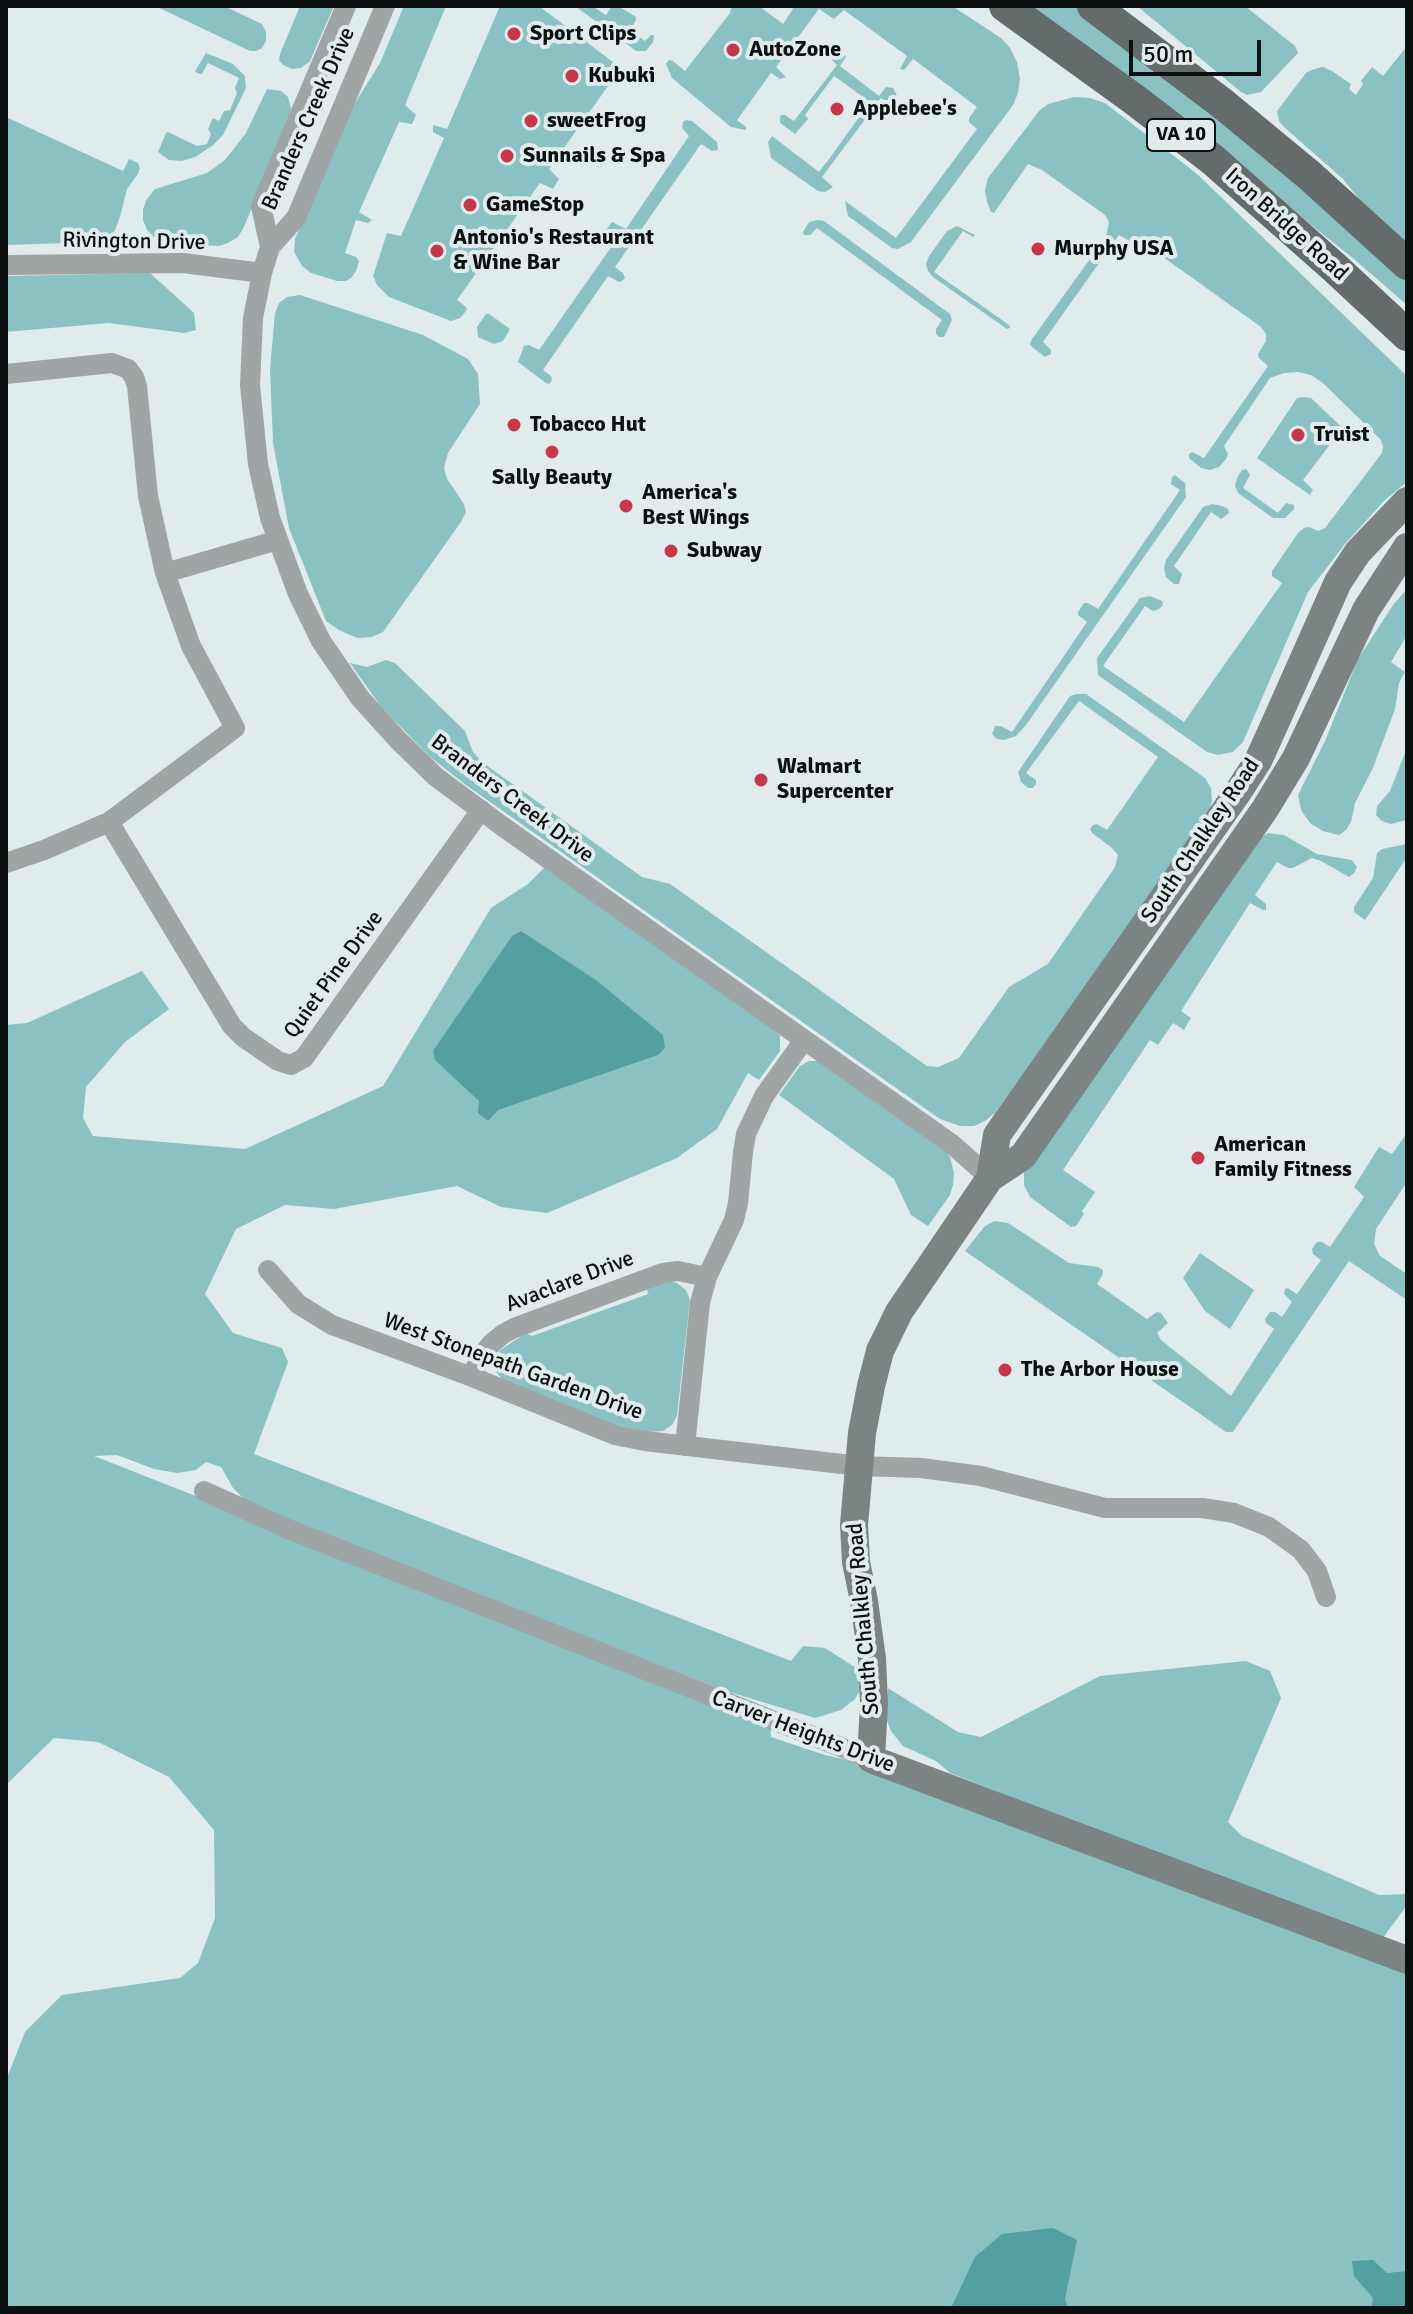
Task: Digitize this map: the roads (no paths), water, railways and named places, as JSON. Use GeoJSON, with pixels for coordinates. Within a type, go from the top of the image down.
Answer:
{"type":"FeatureCollection","features":[{"type":"Feature","properties":{"kind":"main road","name":"Iron Bridge Road"},"geometry":{"type":"LineString","coordinates":[[1005,6],[1213,160],[1407,335]]}},
{"type":"Feature","properties":{"kind":"main road","name":"VA 10"},"geometry":{"type":"LineString","coordinates":[[1093,6],[1223,104],[1309,175],[1407,264]]}},
{"type":"Feature","properties":{"kind":"street","name":"Branders Creek Drive"},"geometry":{"type":"LineString","coordinates":[[270,247],[261,206],[346,6]]}},
{"type":"Feature","properties":{"kind":"street","name":"Branders Creek Drive"},"geometry":{"type":"LineString","coordinates":[[385,6],[296,218],[270,247],[253,318],[250,385],[258,464],[270,518],[298,594],[321,641],[360,698],[436,777],[953,1145],[990,1178]]}},
{"type":"Feature","properties":{"kind":"street","name":"Rivington Drive"},"geometry":{"type":"LineString","coordinates":[[6,265],[183,263],[262,273]]}},
{"type":"Feature","properties":{"kind":"street"},"geometry":{"type":"LineString","coordinates":[[6,374],[112,363],[128,369],[137,386],[148,496],[165,573],[191,646],[235,728],[109,822],[6,863]]}},
{"type":"Feature","properties":{"kind":"street","name":"South Chalkley Road"},"geometry":{"type":"LineString","coordinates":[[990,1178],[997,1135],[1238,792],[1263,750],[1338,582],[1358,552],[1407,501]]}},
{"type":"Feature","properties":{"kind":"street"},"geometry":{"type":"LineString","coordinates":[[165,573],[278,540]]}},
{"type":"Feature","properties":{"kind":"street","name":"South Chalkley Road"},"geometry":{"type":"LineString","coordinates":[[871,1759],[874,1703],[872,1659],[856,1562],[854,1525],[862,1433],[880,1351],[899,1312],[990,1178],[1023,1156],[1265,809],[1296,758],[1366,610],[1407,547]]}},
{"type":"Feature","properties":{"kind":"street","name":"Quiet Pine Drive"},"geometry":{"type":"LineString","coordinates":[[109,822],[232,1026],[278,1061],[291,1065],[304,1058],[481,810]]}},
{"type":"Feature","properties":{"kind":"street"},"geometry":{"type":"LineString","coordinates":[[685,1446],[700,1303],[707,1277],[734,1220],[746,1134],[775,1079],[804,1040]]}},
{"type":"Feature","properties":{"kind":"street","name":"West Stonepath Garden Drive"},"geometry":{"type":"LineString","coordinates":[[268,1270],[298,1304],[332,1325],[615,1435],[859,1466],[921,1468],[981,1476],[1105,1508],[1202,1508],[1234,1513],[1269,1527],[1301,1550],[1317,1571],[1326,1597]]}},
{"type":"Feature","properties":{"kind":"street","name":"Avaclare Drive"},"geometry":{"type":"LineString","coordinates":[[472,1377],[480,1358],[491,1344],[514,1328],[663,1273],[678,1271],[707,1277]]}},
{"type":"Feature","properties":{"kind":"street","name":"Carver Heights Drive"},"geometry":{"type":"LineString","coordinates":[[204,1491],[288,1529],[871,1759],[1407,1960]]}},
{"type":"Feature","properties":{"kind":"place","name":"Sport Clips"},"geometry":{"type":"Point","coordinates":[514,34]}},
{"type":"Feature","properties":{"kind":"place","name":"AutoZone"},"geometry":{"type":"Point","coordinates":[733,50]}},
{"type":"Feature","properties":{"kind":"place","name":"Kubuki"},"geometry":{"type":"Point","coordinates":[572,76]}},
{"type":"Feature","properties":{"kind":"place","name":"Applebee's"},"geometry":{"type":"Point","coordinates":[837,109]}},
{"type":"Feature","properties":{"kind":"place","name":"sweetFrog"},"geometry":{"type":"Point","coordinates":[531,121]}},
{"type":"Feature","properties":{"kind":"place","name":"Sunnails & Spa"},"geometry":{"type":"Point","coordinates":[507,156]}},
{"type":"Feature","properties":{"kind":"place","name":"GameStop"},"geometry":{"type":"Point","coordinates":[470,205]}},
{"type":"Feature","properties":{"kind":"place","name":"Murphy USA"},"geometry":{"type":"Point","coordinates":[1038,249]}},
{"type":"Feature","properties":{"kind":"place","name":"Antonio's Restaurant & Wine Bar"},"geometry":{"type":"Point","coordinates":[437,251]}},
{"type":"Feature","properties":{"kind":"place","name":"Tobacco Hut"},"geometry":{"type":"Point","coordinates":[514,425]}},
{"type":"Feature","properties":{"kind":"place","name":"Truist"},"geometry":{"type":"Point","coordinates":[1298,435]}},
{"type":"Feature","properties":{"kind":"place","name":"Sally Beauty"},"geometry":{"type":"Point","coordinates":[552,452]}},
{"type":"Feature","properties":{"kind":"place","name":"America's Best Wings"},"geometry":{"type":"Point","coordinates":[626,506]}},
{"type":"Feature","properties":{"kind":"place","name":"Subway"},"geometry":{"type":"Point","coordinates":[671,551]}},
{"type":"Feature","properties":{"kind":"place","name":"Walmart Supercenter"},"geometry":{"type":"Point","coordinates":[761,780]}},
{"type":"Feature","properties":{"kind":"place","name":"American Family Fitness"},"geometry":{"type":"Point","coordinates":[1198,1158]}},
{"type":"Feature","properties":{"kind":"place","name":"The Arbor House"},"geometry":{"type":"Point","coordinates":[1005,1370]}}]}
